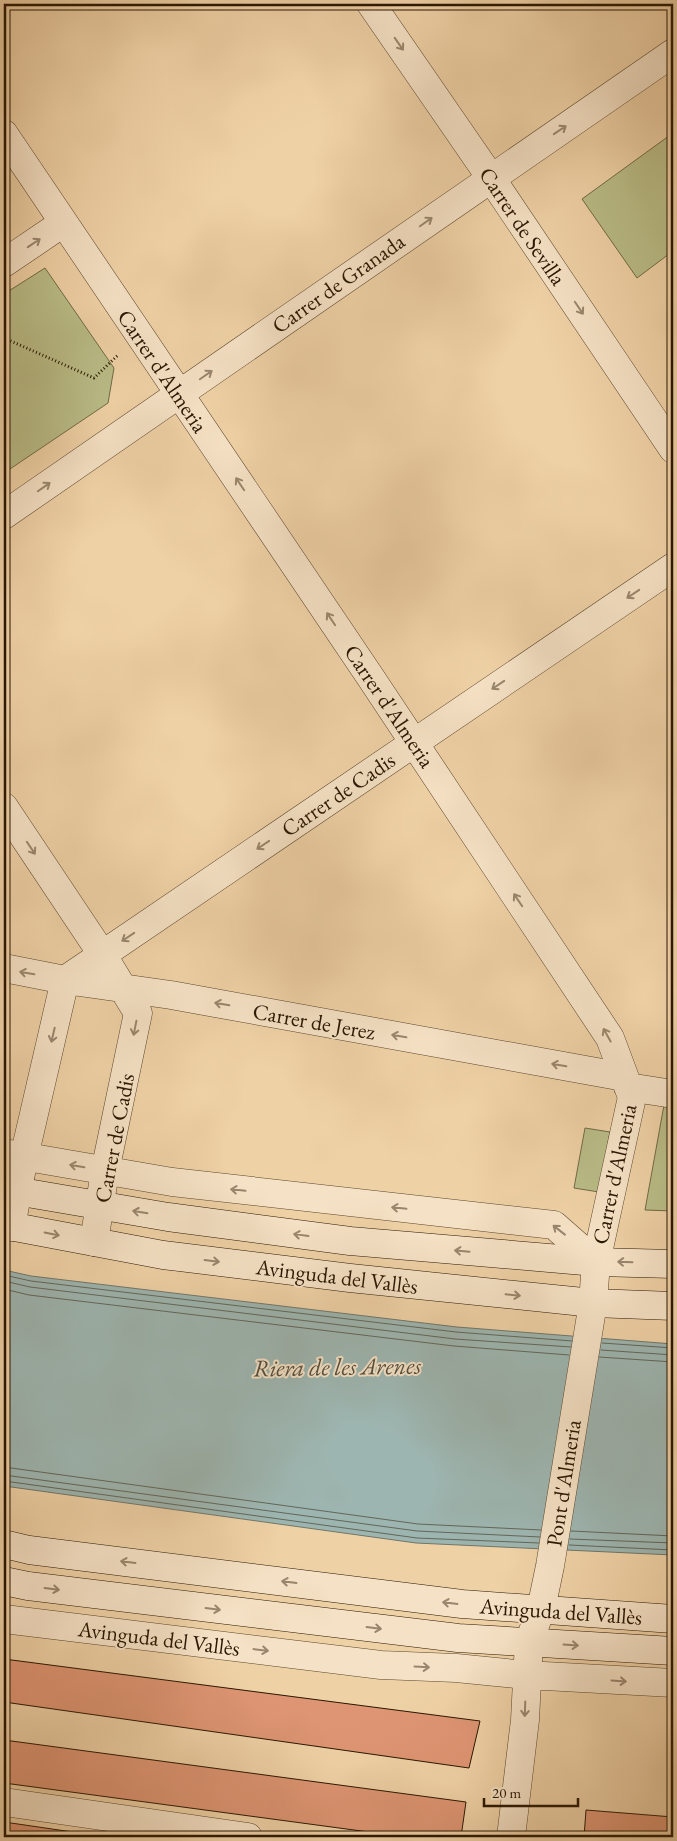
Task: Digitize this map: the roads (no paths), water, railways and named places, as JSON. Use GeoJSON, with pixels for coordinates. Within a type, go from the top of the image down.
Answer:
{"type":"FeatureCollection","features":[{"type":"Feature","properties":{"kind":"street","name":"Carrer de Sevilla"},"geometry":{"type":"LineString","coordinates":[[371,4],[491,178],[673,449]]}},
{"type":"Feature","properties":{"kind":"street","name":"Carrer de Granada"},"geometry":{"type":"LineString","coordinates":[[4,515],[673,53]]}},
{"type":"Feature","properties":{"kind":"street","name":"Carrer d'Almeria"},"geometry":{"type":"LineString","coordinates":[[4,134],[610,1038],[632,1097],[596,1262],[592,1312]]}},
{"type":"Feature","properties":{"kind":"street"},"geometry":{"type":"LineString","coordinates":[[4,263],[64,223]]}},
{"type":"Feature","properties":{"kind":"street","name":"Carrer de Cadis"},"geometry":{"type":"LineString","coordinates":[[65,980],[673,567]]}},
{"type":"Feature","properties":{"kind":"street"},"geometry":{"type":"LineString","coordinates":[[4,807],[102,954]]}},
{"type":"Feature","properties":{"kind":"street","name":"Carrer de Cadis"},"geometry":{"type":"LineString","coordinates":[[94,1242],[105,1171],[138,1013],[102,954]]}},
{"type":"Feature","properties":{"kind":"street","name":"Carrer de Jerez"},"geometry":{"type":"LineString","coordinates":[[4,968],[65,980],[122,987],[626,1082],[673,1094]]}},
{"type":"Feature","properties":{"kind":"street"},"geometry":{"type":"LineString","coordinates":[[8,1226],[14,1155],[65,980]]}},
{"type":"Feature","properties":{"kind":"street"},"geometry":{"type":"LineString","coordinates":[[14,1155],[200,1186],[554,1225],[596,1262]]}},
{"type":"Feature","properties":{"kind":"street","name":"Avinguda del Vallès"},"geometry":{"type":"LineString","coordinates":[[11,1191],[168,1217],[350,1242],[596,1262],[673,1264]]}},
{"type":"Feature","properties":{"kind":"street","name":"Avinguda del Vallès"},"geometry":{"type":"LineString","coordinates":[[8,1226],[163,1255],[350,1278],[592,1312],[673,1306]]}},
{"type":"Feature","properties":{"kind":"street","name":"Pont d'Almeria"},"geometry":{"type":"LineString","coordinates":[[511,1837],[525,1720],[529,1642],[541,1609],[550,1566],[592,1312]]}},
{"type":"Feature","properties":{"kind":"street","name":"Avinguda del Vallès"},"geometry":{"type":"LineString","coordinates":[[4,1544],[29,1550],[462,1604],[673,1619]]}},
{"type":"Feature","properties":{"kind":"street","name":"Avinguda del Vallès"},"geometry":{"type":"LineString","coordinates":[[4,1581],[37,1587],[438,1636],[673,1651]]}},
{"type":"Feature","properties":{"kind":"street","name":"Avinguda del Vallès"},"geometry":{"type":"LineString","coordinates":[[4,1619],[381,1665],[456,1668],[526,1675],[673,1683]]}},
{"type":"Feature","properties":{"kind":"street"},"geometry":{"type":"LineString","coordinates":[[4,1802],[248,1837]]}},
{"type":"Feature","properties":{"kind":"water","name":"Riera de les Arenes"},"geometry":{"type":"Polygon","coordinates":[[[4,1270],[31,1276],[457,1327],[673,1344],[673,1555],[416,1543],[4,1486],[4,1270]]]}}]}
